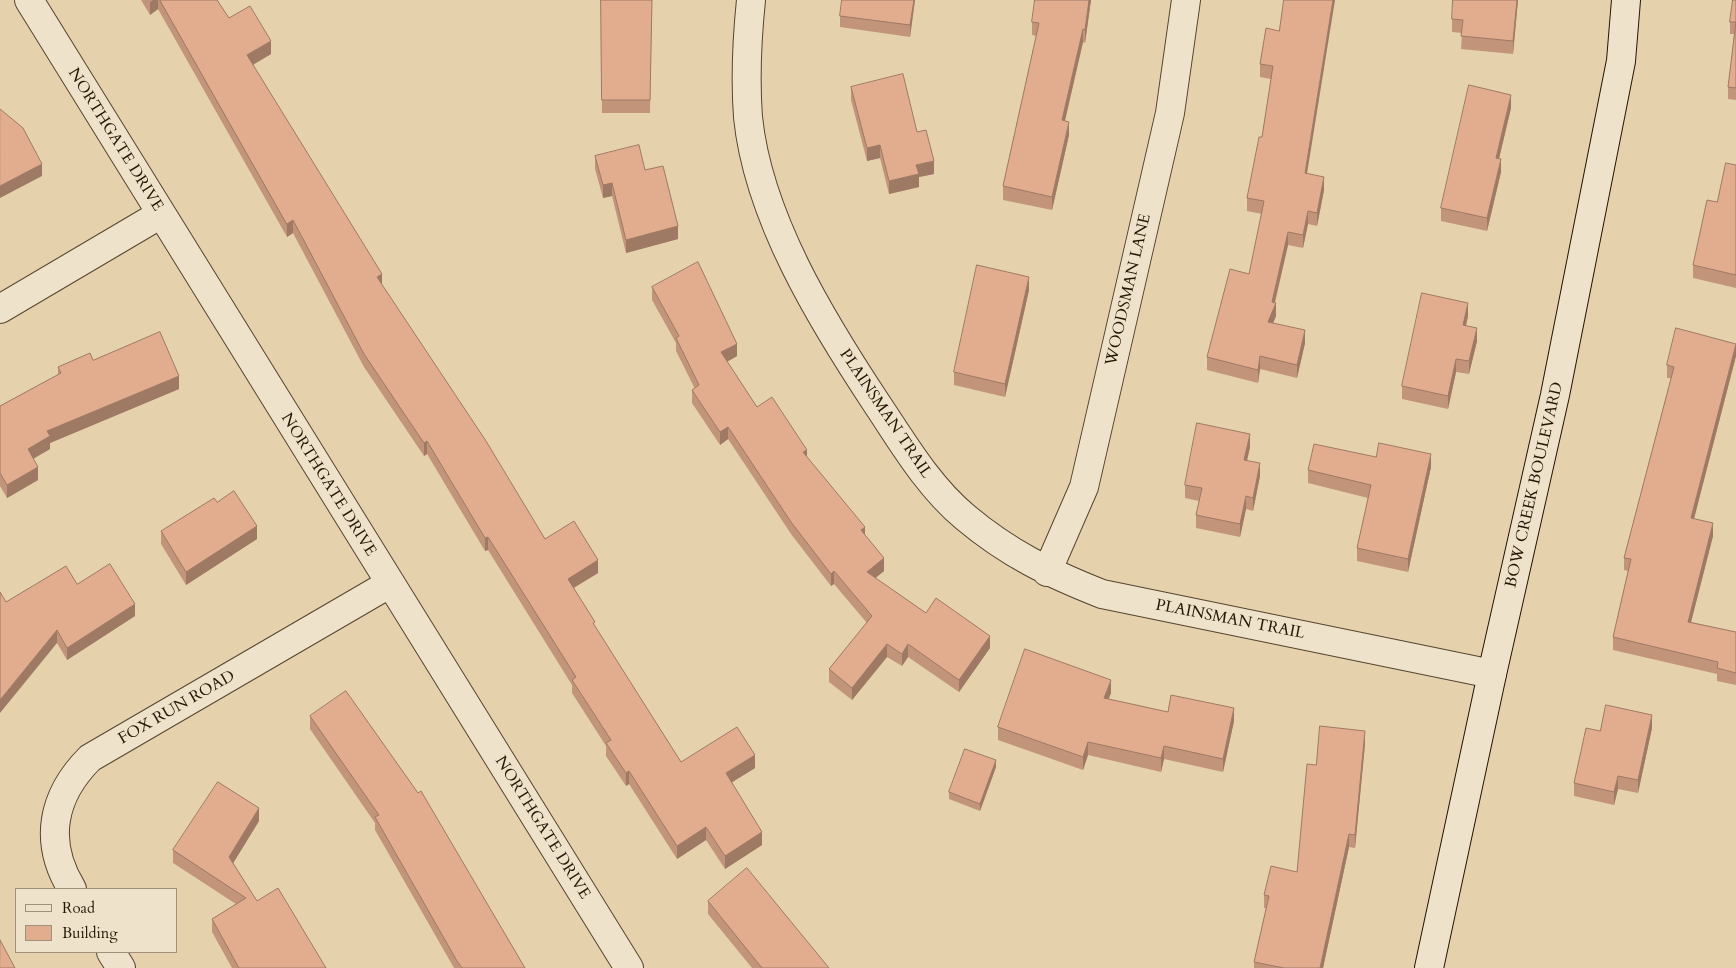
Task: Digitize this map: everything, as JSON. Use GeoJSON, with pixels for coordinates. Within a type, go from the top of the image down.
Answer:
{"type":"FeatureCollection","features":[{"type":"Feature","properties":{"kind":"street","name":"NORTHGATE DRIVE"},"geometry":{"type":"LineString","coordinates":[[29,0],[389,584],[629,968]]}},
{"type":"Feature","properties":{"kind":"street","name":"PLAINSMAN TRAIL"},"geometry":{"type":"LineString","coordinates":[[751,0],[745,55],[748,118],[760,180],[776,227],[841,349],[924,474],[963,516],[1008,551],[1047,572],[1102,594],[1492,674]]}},
{"type":"Feature","properties":{"kind":"street","name":"WOODSMAN LANE"},"geometry":{"type":"LineString","coordinates":[[1047,572],[1084,486],[1170,113],[1186,0]]}},
{"type":"Feature","properties":{"kind":"street","name":"BOW CREEK BOULEVARD"},"geometry":{"type":"LineString","coordinates":[[1429,968],[1492,674],[1555,395],[1621,61],[1626,0]]}},
{"type":"Feature","properties":{"kind":"street"},"geometry":{"type":"LineString","coordinates":[[0,308],[160,214]]}},
{"type":"Feature","properties":{"kind":"street","name":"FOX RUN ROAD"},"geometry":{"type":"LineString","coordinates":[[72,888],[58,857],[54,829],[60,800],[74,774],[90,758],[389,584]]}},
{"type":"Feature","properties":{"kind":"street"},"geometry":{"type":"LineString","coordinates":[[112,953],[121,968]]}},
{"type":"Feature","properties":{"kind":"building"},"geometry":{"type":"Polygon","coordinates":[[[160,0],[217,0],[229,18],[250,6],[271,41],[247,55],[382,274],[377,277],[486,441],[545,539],[574,521],[598,560],[568,579],[595,622],[593,623],[681,762],[737,727],[755,755],[726,773],[762,832],[725,856],[706,827],[677,846],[629,771],[626,773],[606,743],[611,740],[572,680],[576,677],[488,537],[485,538],[427,441],[424,443],[364,354],[293,220],[287,224],[160,0]]]}},
{"type":"Feature","properties":{"kind":"building"},"geometry":{"type":"Polygon","coordinates":[[[601,0],[652,0],[650,100],[602,100],[601,0]]]}},
{"type":"Feature","properties":{"kind":"building"},"geometry":{"type":"Polygon","coordinates":[[[842,0],[914,0],[910,25],[840,16],[842,0]]]}},
{"type":"Feature","properties":{"kind":"building"},"geometry":{"type":"Polygon","coordinates":[[[1035,0],[1089,0],[1085,30],[1083,29],[1062,120],[1069,122],[1052,197],[1003,186],[1039,23],[1032,22],[1035,0]]]}},
{"type":"Feature","properties":{"kind":"building"},"geometry":{"type":"Polygon","coordinates":[[[1284,0],[1333,0],[1305,173],[1324,177],[1317,213],[1308,211],[1303,235],[1288,232],[1272,302],[1276,303],[1268,322],[1305,330],[1297,365],[1260,356],[1258,370],[1207,357],[1230,269],[1249,274],[1264,201],[1247,198],[1259,137],[1262,137],[1273,66],[1260,64],[1266,28],[1279,31],[1284,0]]]}},
{"type":"Feature","properties":{"kind":"building"},"geometry":{"type":"Polygon","coordinates":[[[1453,0],[1517,0],[1513,41],[1461,36],[1463,20],[1452,19],[1453,0]]]}},
{"type":"Feature","properties":{"kind":"building"},"geometry":{"type":"Polygon","coordinates":[[[1733,0],[1736,0],[1736,22],[1730,22],[1733,0]]]}},
{"type":"Feature","properties":{"kind":"building"},"geometry":{"type":"Polygon","coordinates":[[[1736,22],[1736,88],[1728,87],[1736,22]]]}},
{"type":"Feature","properties":{"kind":"building"},"geometry":{"type":"Polygon","coordinates":[[[903,74],[917,132],[926,130],[934,161],[916,165],[919,174],[889,181],[880,145],[867,148],[851,87],[903,74]]]}},
{"type":"Feature","properties":{"kind":"building"},"geometry":{"type":"Polygon","coordinates":[[[1469,85],[1511,95],[1496,158],[1501,159],[1487,218],[1441,208],[1469,85]]]}},
{"type":"Feature","properties":{"kind":"building"},"geometry":{"type":"Polygon","coordinates":[[[0,109],[23,128],[42,164],[0,186],[0,109]]]}},
{"type":"Feature","properties":{"kind":"building"},"geometry":{"type":"Polygon","coordinates":[[[639,145],[645,170],[663,166],[678,226],[626,240],[612,183],[603,185],[595,156],[639,145]]]}},
{"type":"Feature","properties":{"kind":"building"},"geometry":{"type":"Polygon","coordinates":[[[1726,163],[1736,165],[1736,275],[1693,265],[1707,200],[1717,202],[1726,163]]]}},
{"type":"Feature","properties":{"kind":"building"},"geometry":{"type":"Polygon","coordinates":[[[698,262],[737,344],[721,352],[757,407],[772,397],[807,450],[803,452],[865,527],[861,530],[884,558],[867,572],[926,613],[936,598],[990,636],[959,680],[908,644],[902,654],[887,644],[852,688],[829,669],[872,616],[834,571],[831,574],[791,522],[728,427],[720,432],[692,390],[699,385],[676,338],[679,336],[652,287],[698,262]]]}},
{"type":"Feature","properties":{"kind":"building"},"geometry":{"type":"Polygon","coordinates":[[[977,265],[1029,277],[1005,384],[954,372],[977,265]]]}},
{"type":"Feature","properties":{"kind":"building"},"geometry":{"type":"Polygon","coordinates":[[[1422,293],[1468,303],[1463,325],[1477,328],[1469,361],[1456,359],[1448,396],[1402,386],[1422,293]]]}},
{"type":"Feature","properties":{"kind":"building"},"geometry":{"type":"Polygon","coordinates":[[[1676,328],[1736,344],[1691,518],[1713,523],[1688,622],[1736,632],[1736,673],[1717,668],[1718,662],[1613,637],[1631,559],[1624,558],[1674,367],[1667,365],[1676,328]]]}},
{"type":"Feature","properties":{"kind":"building"},"geometry":{"type":"Polygon","coordinates":[[[160,332],[179,376],[47,431],[50,436],[28,449],[38,467],[7,485],[0,473],[0,406],[61,373],[58,367],[90,353],[93,360],[160,332]]]}},
{"type":"Feature","properties":{"kind":"building"},"geometry":{"type":"Polygon","coordinates":[[[1197,423],[1250,434],[1244,460],[1260,463],[1253,498],[1246,496],[1240,524],[1196,515],[1202,488],[1185,485],[1197,423]]]}},
{"type":"Feature","properties":{"kind":"building"},"geometry":{"type":"Polygon","coordinates":[[[1379,443],[1431,454],[1408,559],[1357,548],[1371,485],[1308,470],[1314,444],[1376,457],[1379,443]]]}},
{"type":"Feature","properties":{"kind":"building"},"geometry":{"type":"Polygon","coordinates":[[[234,491],[257,526],[186,572],[161,531],[214,498],[217,502],[234,491]]]}},
{"type":"Feature","properties":{"kind":"building"},"geometry":{"type":"Polygon","coordinates":[[[110,564],[135,604],[67,648],[57,630],[0,700],[0,592],[6,602],[66,566],[77,584],[110,564]]]}},
{"type":"Feature","properties":{"kind":"building"},"geometry":{"type":"Polygon","coordinates":[[[1025,649],[1111,680],[1104,698],[1168,712],[1171,695],[1234,708],[1223,759],[1164,746],[1161,758],[1088,742],[1083,757],[998,727],[1025,649]]]}},
{"type":"Feature","properties":{"kind":"building"},"geometry":{"type":"Polygon","coordinates":[[[346,691],[418,793],[421,791],[525,968],[462,968],[457,961],[375,817],[379,815],[310,716],[346,691]]]}},
{"type":"Feature","properties":{"kind":"building"},"geometry":{"type":"Polygon","coordinates":[[[1606,705],[1652,715],[1638,780],[1618,776],[1614,792],[1574,783],[1586,728],[1600,731],[1606,705]]]}},
{"type":"Feature","properties":{"kind":"building"},"geometry":{"type":"Polygon","coordinates":[[[1320,726],[1365,731],[1355,835],[1349,834],[1320,968],[1284,968],[1254,962],[1269,896],[1264,895],[1271,866],[1297,872],[1307,764],[1316,765],[1320,726]]]}},
{"type":"Feature","properties":{"kind":"building"},"geometry":{"type":"Polygon","coordinates":[[[965,749],[996,760],[980,804],[949,792],[965,749]]]}},
{"type":"Feature","properties":{"kind":"building"},"geometry":{"type":"Polygon","coordinates":[[[218,782],[259,808],[229,857],[257,901],[278,888],[326,968],[239,968],[212,919],[246,898],[173,850],[218,782]]]}},
{"type":"Feature","properties":{"kind":"building"},"geometry":{"type":"Polygon","coordinates":[[[747,868],[829,968],[762,968],[708,901],[747,868]]]}},
{"type":"Feature","properties":{"kind":"building"},"geometry":{"type":"Polygon","coordinates":[[[0,940],[15,968],[0,968],[0,940]]]}}]}
